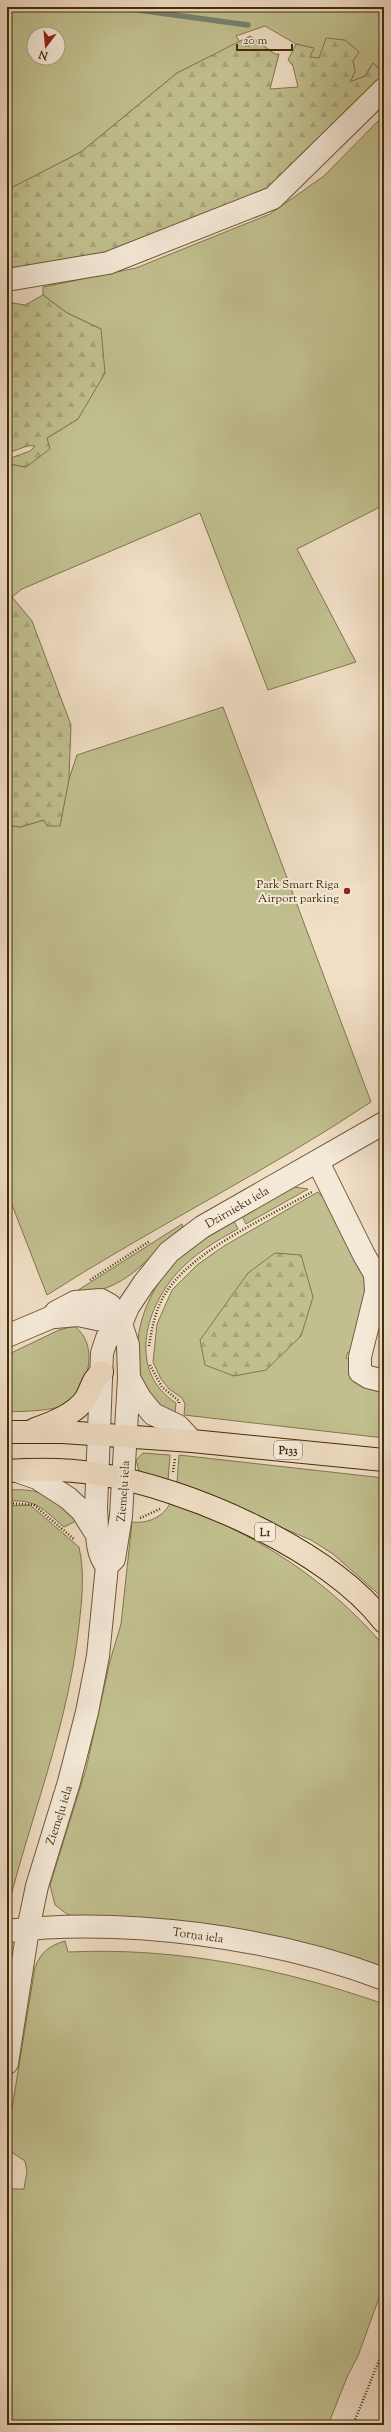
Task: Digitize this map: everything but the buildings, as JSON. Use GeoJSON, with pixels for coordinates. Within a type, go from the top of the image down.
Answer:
{"type":"FeatureCollection","features":[{"type":"Feature","properties":{"kind":"main road"},"geometry":{"type":"LineString","coordinates":[[30,1431],[55,1421],[78,1407],[89,1393],[94,1378],[102,1372]]}},
{"type":"Feature","properties":{"kind":"main road","name":"P133"},"geometry":{"type":"LineString","coordinates":[[7,1432],[30,1431],[192,1441],[384,1460]]}},
{"type":"Feature","properties":{"kind":"main road"},"geometry":{"type":"LineString","coordinates":[[12,1471],[41,1470],[98,1474]]}},
{"type":"Feature","properties":{"kind":"main road","name":"L1"},"geometry":{"type":"LineString","coordinates":[[98,1474],[170,1492],[225,1514],[298,1548],[331,1570],[371,1605],[384,1622]]}},
{"type":"Feature","properties":{"kind":"street"},"geometry":{"type":"LineString","coordinates":[[7,280],[108,262],[273,198],[384,89]]}},
{"type":"Feature","properties":{"kind":"street","name":"Dzirnieku iela"},"geometry":{"type":"LineString","coordinates":[[98,1474],[102,1353],[108,1338],[122,1324],[132,1301],[169,1252],[202,1227],[384,1123]]}},
{"type":"Feature","properties":{"kind":"street"},"geometry":{"type":"LineString","coordinates":[[318,1162],[364,1256],[380,1275],[360,1357],[360,1372],[368,1377],[384,1381]]}},
{"type":"Feature","properties":{"kind":"street"},"geometry":{"type":"LineString","coordinates":[[7,1336],[52,1317],[61,1318],[78,1315],[122,1324],[128,1345],[130,1378],[127,1437]]}},
{"type":"Feature","properties":{"kind":"street"},"geometry":{"type":"LineString","coordinates":[[130,1378],[140,1398],[153,1414],[178,1426],[192,1441]]}},
{"type":"Feature","properties":{"kind":"street","name":"Ziemeļu iela"},"geometry":{"type":"LineString","coordinates":[[7,2063],[17,1930],[45,1857],[69,1782],[87,1712],[98,1656],[108,1566],[114,1559],[117,1549],[127,1437]]}},
{"type":"Feature","properties":{"kind":"street"},"geometry":{"type":"LineString","coordinates":[[12,1471],[46,1483],[68,1498],[82,1511],[88,1540]]}},
{"type":"Feature","properties":{"kind":"street","name":"Ziemeļu iela"},"geometry":{"type":"LineString","coordinates":[[98,1474],[88,1540],[108,1566]]}},
{"type":"Feature","properties":{"kind":"street","name":"Torņa iela"},"geometry":{"type":"LineString","coordinates":[[17,1930],[124,1928],[171,1931],[242,1941],[322,1960],[384,1979]]}},
{"type":"Feature","properties":{"kind":"path"},"geometry":{"type":"LineString","coordinates":[[149,1351],[160,1304],[175,1280],[206,1252],[328,1183]]}},
{"type":"Feature","properties":{"kind":"path"},"geometry":{"type":"LineString","coordinates":[[233,1210],[244,1230]]}},
{"type":"Feature","properties":{"kind":"path"},"geometry":{"type":"LineString","coordinates":[[85,1283],[154,1239]]}},
{"type":"Feature","properties":{"kind":"path"},"geometry":{"type":"LineString","coordinates":[[149,1357],[154,1376],[162,1387],[179,1401],[180,1407]]}},
{"type":"Feature","properties":{"kind":"path"},"geometry":{"type":"LineString","coordinates":[[173,1475],[175,1455]]}},
{"type":"Feature","properties":{"kind":"path"},"geometry":{"type":"LineString","coordinates":[[7,1503],[34,1505],[88,1540]]}},
{"type":"Feature","properties":{"kind":"path"},"geometry":{"type":"LineString","coordinates":[[135,1518],[149,1516],[164,1507]]}},
{"type":"Feature","properties":{"kind":"path"},"geometry":{"type":"LineString","coordinates":[[7,1906],[15,1896]]}},
{"type":"Feature","properties":{"kind":"path"},"geometry":{"type":"LineString","coordinates":[[353,2425],[384,2348]]}},
{"type":"Feature","properties":{"kind":"green space"},"geometry":{"type":"Polygon","coordinates":[[[7,7],[384,7],[384,73],[373,63],[365,76],[350,82],[355,72],[353,61],[310,57],[313,48],[296,44],[265,26],[236,36],[240,42],[177,73],[81,152],[7,190],[7,7]]]}},
{"type":"Feature","properties":{"kind":"green space"},"geometry":{"type":"Polygon","coordinates":[[[250,36],[275,54],[279,54],[270,89],[298,87],[293,66],[288,60],[296,44],[314,48],[310,57],[319,58],[326,38],[345,40],[359,52],[353,61],[355,72],[350,82],[365,76],[373,63],[384,73],[384,84],[273,198],[108,263],[7,278],[7,190],[81,152],[177,73],[250,36]]]}},
{"type":"Feature","properties":{"kind":"green space"},"geometry":{"type":"Polygon","coordinates":[[[384,115],[384,505],[297,549],[356,662],[268,690],[200,513],[22,589],[12,597],[7,585],[7,458],[9,464],[26,467],[47,438],[78,419],[101,329],[67,313],[43,295],[43,287],[136,268],[270,214],[324,176],[384,115]]]}},
{"type":"Feature","properties":{"kind":"green space"},"geometry":{"type":"Polygon","coordinates":[[[43,295],[67,313],[101,329],[105,373],[78,419],[47,438],[50,449],[26,467],[9,464],[8,459],[30,451],[35,446],[28,446],[7,452],[7,302],[25,305],[43,295]]]}},
{"type":"Feature","properties":{"kind":"green space"},"geometry":{"type":"Polygon","coordinates":[[[7,585],[12,597],[32,621],[71,725],[69,779],[60,826],[47,826],[44,820],[20,827],[7,825],[7,585]]]}},
{"type":"Feature","properties":{"kind":"green space"},"geometry":{"type":"Polygon","coordinates":[[[223,707],[371,1102],[291,1152],[87,1270],[47,1295],[7,1192],[7,825],[20,827],[44,820],[60,825],[69,779],[77,755],[223,707]]]}},
{"type":"Feature","properties":{"kind":"green space"},"geometry":{"type":"Polygon","coordinates":[[[294,1187],[308,1189],[246,1224],[242,1216],[294,1187]]]}},
{"type":"Feature","properties":{"kind":"green space"},"geometry":{"type":"Polygon","coordinates":[[[318,1192],[327,1202],[367,1284],[351,1353],[348,1352],[346,1358],[350,1359],[349,1367],[351,1374],[358,1384],[384,1393],[384,1438],[184,1415],[185,1404],[182,1398],[169,1389],[161,1379],[153,1362],[157,1324],[172,1290],[197,1265],[224,1246],[318,1192]]]}},
{"type":"Feature","properties":{"kind":"green space"},"geometry":{"type":"Polygon","coordinates":[[[234,1221],[238,1229],[198,1254],[177,1273],[156,1305],[150,1322],[146,1340],[147,1358],[151,1375],[161,1390],[176,1403],[175,1413],[154,1400],[142,1385],[137,1355],[140,1327],[144,1313],[149,1300],[163,1276],[172,1265],[202,1240],[234,1221]]]}},
{"type":"Feature","properties":{"kind":"green space"},"geometry":{"type":"Polygon","coordinates":[[[182,1224],[183,1228],[134,1272],[121,1281],[91,1292],[72,1294],[182,1224]]]}},
{"type":"Feature","properties":{"kind":"green space"},"geometry":{"type":"Polygon","coordinates":[[[275,1253],[301,1255],[313,1297],[301,1336],[266,1370],[234,1376],[205,1365],[200,1340],[248,1273],[275,1253]]]}},
{"type":"Feature","properties":{"kind":"green space"},"geometry":{"type":"Polygon","coordinates":[[[74,1326],[82,1334],[87,1343],[89,1354],[86,1376],[75,1396],[67,1403],[54,1408],[7,1412],[7,1355],[59,1330],[74,1326]]]}},
{"type":"Feature","properties":{"kind":"green space"},"geometry":{"type":"Polygon","coordinates":[[[143,1453],[170,1455],[168,1481],[139,1471],[136,1460],[143,1453]]]}},
{"type":"Feature","properties":{"kind":"green space"},"geometry":{"type":"Polygon","coordinates":[[[179,1455],[384,1478],[384,1599],[333,1554],[311,1540],[177,1483],[179,1455]]]}},
{"type":"Feature","properties":{"kind":"green space"},"geometry":{"type":"Polygon","coordinates":[[[7,1490],[39,1492],[62,1505],[80,1519],[64,1527],[38,1506],[25,1502],[7,1501],[7,1490]]]}},
{"type":"Feature","properties":{"kind":"green space"},"geometry":{"type":"Polygon","coordinates":[[[170,1503],[231,1528],[287,1560],[338,1599],[384,1646],[384,1968],[80,1918],[67,1914],[55,1905],[50,1885],[86,1769],[110,1661],[121,1624],[132,1522],[149,1521],[159,1516],[164,1512],[170,1503]]]}},
{"type":"Feature","properties":{"kind":"green space"},"geometry":{"type":"Polygon","coordinates":[[[30,1505],[79,1547],[82,1567],[82,1596],[74,1660],[60,1727],[12,1892],[7,1903],[7,1506],[30,1505]]]}},
{"type":"Feature","properties":{"kind":"green space"},"geometry":{"type":"Polygon","coordinates":[[[65,1941],[68,1952],[109,1951],[149,1953],[189,1957],[267,1970],[345,1991],[384,2004],[384,2284],[358,2356],[348,2375],[328,2425],[7,2425],[7,2189],[24,2189],[27,2171],[25,2161],[7,2149],[7,2139],[35,1967],[43,1953],[50,1947],[65,1941]]]}},
{"type":"Feature","properties":{"kind":"waterway"},"geometry":{"type":"LineString","coordinates":[[116,7],[248,25]]}},
{"type":"Feature","properties":{"kind":"place","name":"Park Smart Riga Airport parking"},"geometry":{"type":"Point","coordinates":[347,891]}}]}
